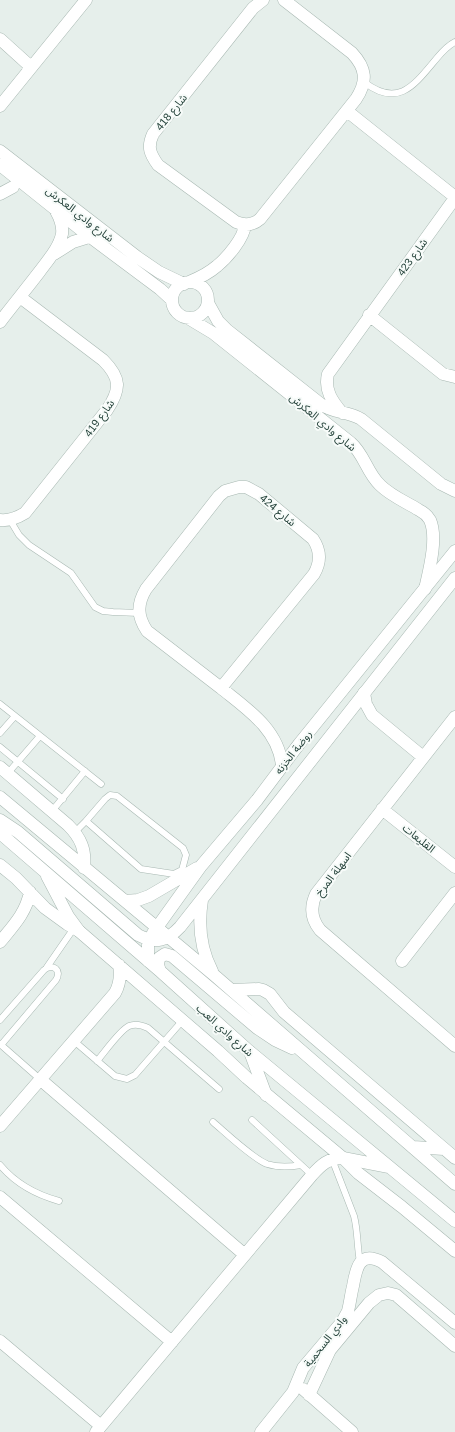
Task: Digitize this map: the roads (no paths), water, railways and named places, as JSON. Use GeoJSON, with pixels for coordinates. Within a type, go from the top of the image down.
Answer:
{"type":"FeatureCollection","features":[{"type":"Feature","properties":{"kind":"street"},"geometry":{"type":"LineString","coordinates":[[0,106],[86,0]]}},
{"type":"Feature","properties":{"kind":"street","name":"شارع 418"},"geometry":{"type":"LineString","coordinates":[[245,225],[236,222],[158,165],[152,157],[149,148],[153,134],[253,8],[262,0]]}},
{"type":"Feature","properties":{"kind":"street"},"geometry":{"type":"LineString","coordinates":[[218,265],[206,308],[199,316],[188,318],[178,314],[172,300],[176,290],[218,265],[240,240],[244,233],[245,225],[252,224],[260,219],[347,111],[361,91],[364,82],[364,71],[360,61],[352,53],[284,0]]}},
{"type":"Feature","properties":{"kind":"street"},"geometry":{"type":"LineString","coordinates":[[0,39],[31,66]]}},
{"type":"Feature","properties":{"kind":"street"},"geometry":{"type":"LineString","coordinates":[[347,111],[455,198]]}},
{"type":"Feature","properties":{"kind":"street","name":"شارع وادي العكرش"},"geometry":{"type":"LineString","coordinates":[[0,151],[159,272],[187,283]]}},
{"type":"Feature","properties":{"kind":"street","name":"شارع وادي العكرش"},"geometry":{"type":"LineString","coordinates":[[0,165],[89,237],[160,289],[172,300]]}},
{"type":"Feature","properties":{"kind":"street"},"geometry":{"type":"LineString","coordinates":[[0,194],[13,187]]}},
{"type":"Feature","properties":{"kind":"street","name":"شارع 423"},"geometry":{"type":"LineString","coordinates":[[342,413],[329,394],[326,381],[328,374],[369,315],[455,198]]}},
{"type":"Feature","properties":{"kind":"street"},"geometry":{"type":"LineString","coordinates":[[0,322],[55,250],[62,234],[62,225],[55,209]]}},
{"type":"Feature","properties":{"kind":"street"},"geometry":{"type":"LineString","coordinates":[[50,257],[66,246],[89,237]]}},
{"type":"Feature","properties":{"kind":"street"},"geometry":{"type":"LineString","coordinates":[[187,283],[200,285],[218,321],[227,330],[322,405],[333,411],[355,415],[441,484],[455,491]]}},
{"type":"Feature","properties":{"kind":"street","name":"شارع 419"},"geometry":{"type":"LineString","coordinates":[[5,520],[18,518],[25,513],[115,398],[117,389],[116,379],[112,370],[103,360],[20,297]]}},
{"type":"Feature","properties":{"kind":"street"},"geometry":{"type":"LineString","coordinates":[[369,315],[443,374],[455,377]]}},
{"type":"Feature","properties":{"kind":"street","name":"شارع وادي العكرش"},"geometry":{"type":"LineString","coordinates":[[188,318],[213,333],[344,437],[357,448],[373,478],[382,488],[426,515],[431,524],[433,539],[430,565],[424,590]]}},
{"type":"Feature","properties":{"kind":"street","name":"شارع 424"},"geometry":{"type":"LineString","coordinates":[[139,613],[141,597],[146,589],[219,496],[231,488],[246,487],[253,490],[313,539],[320,553],[320,560],[314,574],[221,688]]}},
{"type":"Feature","properties":{"kind":"street","name":"روضة الخزنه"},"geometry":{"type":"LineString","coordinates":[[148,961],[150,939],[201,866],[257,800],[282,765],[455,551]]}},
{"type":"Feature","properties":{"kind":"street","name":"روضة الخزنه"},"geometry":{"type":"LineString","coordinates":[[169,937],[180,927],[455,578]]}},
{"type":"Feature","properties":{"kind":"street"},"geometry":{"type":"LineString","coordinates":[[139,613],[142,623],[153,637],[221,688],[263,722],[280,752],[282,765]]}},
{"type":"Feature","properties":{"kind":"street"},"geometry":{"type":"LineString","coordinates":[[364,693],[366,704],[372,715],[423,757]]}},
{"type":"Feature","properties":{"kind":"street"},"geometry":{"type":"LineString","coordinates":[[348,713],[372,715]]}},
{"type":"Feature","properties":{"kind":"street","name":"اسهلة المرخ"},"geometry":{"type":"LineString","coordinates":[[455,717],[316,894],[312,906],[313,919],[320,930],[455,1046]]}},
{"type":"Feature","properties":{"kind":"street"},"geometry":{"type":"LineString","coordinates":[[275,741],[289,746],[299,744]]}},
{"type":"Feature","properties":{"kind":"street"},"geometry":{"type":"LineString","coordinates":[[4,770],[75,832],[84,849],[84,868]]}},
{"type":"Feature","properties":{"kind":"street"},"geometry":{"type":"LineString","coordinates":[[0,797],[232,990],[455,1184]]}},
{"type":"Feature","properties":{"kind":"street"},"geometry":{"type":"LineString","coordinates":[[257,800],[271,811]]}},
{"type":"Feature","properties":{"kind":"street","name":"القليعات"},"geometry":{"type":"LineString","coordinates":[[382,809],[455,867]]}},
{"type":"Feature","properties":{"kind":"street"},"geometry":{"type":"LineString","coordinates":[[0,820],[18,832],[144,938],[156,940],[169,937]]}},
{"type":"Feature","properties":{"kind":"street","name":"شارع وادي العب"},"geometry":{"type":"LineString","coordinates":[[0,833],[160,971],[249,1051],[455,1221]]}},
{"type":"Feature","properties":{"kind":"street"},"geometry":{"type":"LineString","coordinates":[[0,865],[16,878],[45,908],[56,917],[77,929],[183,1020],[266,1095],[324,1142],[333,1160]]}},
{"type":"Feature","properties":{"kind":"street"},"geometry":{"type":"LineString","coordinates":[[125,901],[138,900],[149,896],[201,866]]}},
{"type":"Feature","properties":{"kind":"street"},"geometry":{"type":"LineString","coordinates":[[43,870],[68,916],[77,929]]}},
{"type":"Feature","properties":{"kind":"street"},"geometry":{"type":"LineString","coordinates":[[0,942],[20,918],[27,906],[30,892]]}},
{"type":"Feature","properties":{"kind":"street"},"geometry":{"type":"LineString","coordinates":[[402,961],[455,893]]}},
{"type":"Feature","properties":{"kind":"street"},"geometry":{"type":"LineString","coordinates":[[202,899],[199,921],[202,944],[214,975]]}},
{"type":"Feature","properties":{"kind":"street"},"geometry":{"type":"LineString","coordinates":[[20,918],[45,908]]}},
{"type":"Feature","properties":{"kind":"street"},"geometry":{"type":"LineString","coordinates":[[160,971],[158,965],[159,958],[165,954],[172,956],[257,1028],[275,1040],[305,1053]]}},
{"type":"Feature","properties":{"kind":"street"},"geometry":{"type":"LineString","coordinates":[[115,994],[120,977],[119,965]]}},
{"type":"Feature","properties":{"kind":"street"},"geometry":{"type":"LineString","coordinates":[[0,1126],[115,994],[126,986],[140,983]]}},
{"type":"Feature","properties":{"kind":"street"},"geometry":{"type":"LineString","coordinates":[[232,990],[259,989],[267,992],[284,1012],[455,1158]]}},
{"type":"Feature","properties":{"kind":"street"},"geometry":{"type":"LineString","coordinates":[[249,1051],[266,1095]]}},
{"type":"Feature","properties":{"kind":"street"},"geometry":{"type":"LineString","coordinates":[[41,1080],[245,1255]]}},
{"type":"Feature","properties":{"kind":"street"},"geometry":{"type":"LineString","coordinates":[[324,1142],[325,1153],[333,1160],[358,1173],[455,1250]]}},
{"type":"Feature","properties":{"kind":"street"},"geometry":{"type":"LineString","coordinates":[[413,1147],[444,1149]]}},
{"type":"Feature","properties":{"kind":"street"},"geometry":{"type":"LineString","coordinates":[[0,1341],[99,1429],[312,1175],[333,1160],[392,1168]]}},
{"type":"Feature","properties":{"kind":"street"},"geometry":{"type":"LineString","coordinates":[[0,1197],[172,1342]]}},
{"type":"Feature","properties":{"kind":"street"},"geometry":{"type":"LineString","coordinates":[[360,1262],[371,1258],[382,1262],[455,1323]]}},
{"type":"Feature","properties":{"kind":"street","name":"وادي السحمية"},"geometry":{"type":"LineString","coordinates":[[261,1432],[291,1396],[303,1368],[346,1316],[356,1269],[360,1262]]}},
{"type":"Feature","properties":{"kind":"street","name":"وادي السحمية"},"geometry":{"type":"LineString","coordinates":[[309,1395],[330,1350],[369,1303],[379,1295],[388,1293],[396,1295],[455,1346]]}},
{"type":"Feature","properties":{"kind":"street"},"geometry":{"type":"LineString","coordinates":[[297,1385],[352,1432]]}},
{"type":"Feature","properties":{"kind":"lane"},"geometry":{"type":"LineString","coordinates":[[364,82],[382,92],[403,92],[415,84],[445,48],[455,42]]}},
{"type":"Feature","properties":{"kind":"lane"},"geometry":{"type":"LineString","coordinates":[[5,520],[28,545],[71,573],[95,607],[103,611],[139,613]]}},
{"type":"Feature","properties":{"kind":"lane"},"geometry":{"type":"LineString","coordinates":[[0,704],[101,784]]}},
{"type":"Feature","properties":{"kind":"lane"},"geometry":{"type":"LineString","coordinates":[[0,733],[15,716]]}},
{"type":"Feature","properties":{"kind":"lane"},"geometry":{"type":"LineString","coordinates":[[4,770],[18,762],[40,736]]}},
{"type":"Feature","properties":{"kind":"lane"},"geometry":{"type":"LineString","coordinates":[[0,747],[62,799]]}},
{"type":"Feature","properties":{"kind":"lane"},"geometry":{"type":"LineString","coordinates":[[52,811],[85,771]]}},
{"type":"Feature","properties":{"kind":"lane"},"geometry":{"type":"LineString","coordinates":[[75,832],[107,796],[117,796],[183,848],[186,856],[184,867],[180,872],[174,874],[141,869],[86,821]]}},
{"type":"Feature","properties":{"kind":"lane"},"geometry":{"type":"LineString","coordinates":[[0,1020],[47,967],[77,929]]}},
{"type":"Feature","properties":{"kind":"lane"},"geometry":{"type":"LineString","coordinates":[[41,1080],[1,1045],[58,976],[56,968],[52,966],[47,967]]}},
{"type":"Feature","properties":{"kind":"lane"},"geometry":{"type":"LineString","coordinates":[[74,1041],[115,1076],[123,1079],[131,1077],[138,1072],[183,1020]]}},
{"type":"Feature","properties":{"kind":"lane"},"geometry":{"type":"LineString","coordinates":[[97,1061],[122,1032],[129,1026],[139,1025],[148,1028],[219,1089]]}},
{"type":"Feature","properties":{"kind":"lane"},"geometry":{"type":"LineString","coordinates":[[252,1120],[312,1175]]}},
{"type":"Feature","properties":{"kind":"lane"},"geometry":{"type":"LineString","coordinates":[[214,1122],[253,1155],[267,1164],[284,1167],[301,1165]]}},
{"type":"Feature","properties":{"kind":"lane"},"geometry":{"type":"LineString","coordinates":[[333,1160],[357,1225],[357,1243],[360,1262]]}},
{"type":"Feature","properties":{"kind":"lane"},"geometry":{"type":"LineString","coordinates":[[0,1165],[24,1185],[45,1197],[59,1201]]}}]}
